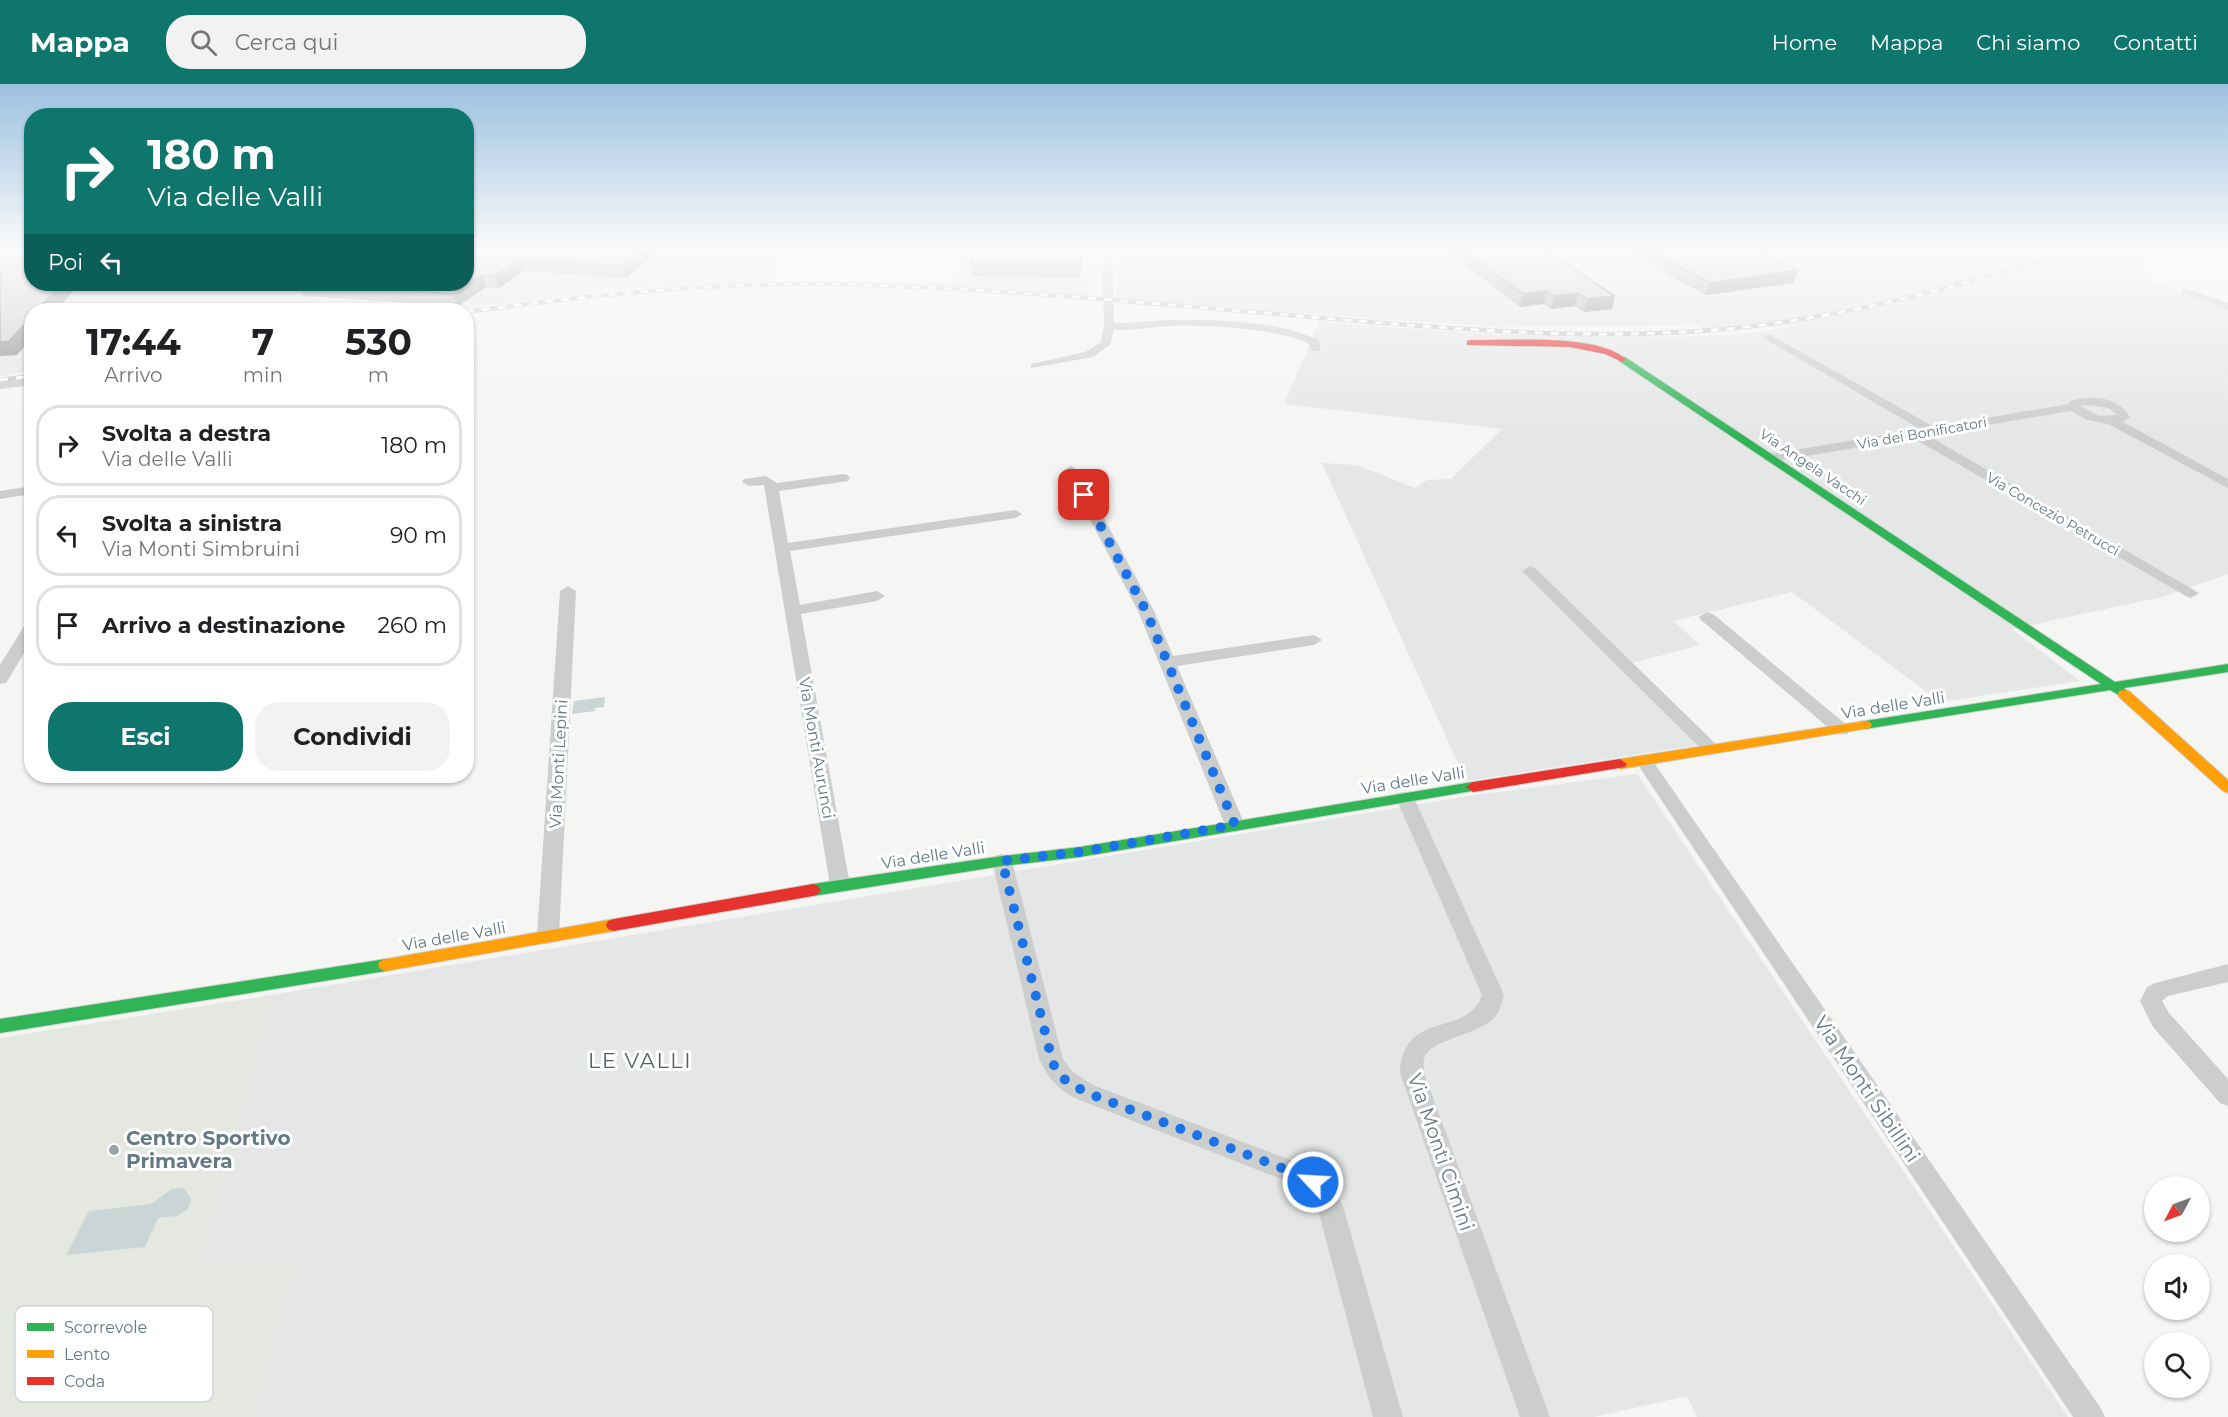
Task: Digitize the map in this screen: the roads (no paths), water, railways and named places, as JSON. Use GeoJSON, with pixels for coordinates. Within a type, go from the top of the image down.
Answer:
{"type":"FeatureCollection","features":[{"type":"Feature","properties":{"kind":"street"},"geometry":{"type":"LineString","coordinates":[[1035,366],[1096,352],[1106,343],[1109,311]]}},
{"type":"Feature","properties":{"kind":"street"},"geometry":{"type":"LineString","coordinates":[[1109,326],[1136,328],[1184,323],[1286,332],[1309,338],[1314,342],[1315,349]]}},
{"type":"Feature","properties":{"kind":"street"},"geometry":{"type":"LineString","coordinates":[[1769,337],[1933,431]]}},
{"type":"Feature","properties":{"kind":"street","name":"Via Angela Vacchi"},"geometry":{"type":"LineString","coordinates":[[1470,343],[1587,346],[1605,349],[2116,687],[2228,788]]}},
{"type":"Feature","properties":{"kind":"street"},"geometry":{"type":"LineString","coordinates":[[0,385],[24,382]]}},
{"type":"Feature","properties":{"kind":"street","name":"Via dei Bonificatori"},"geometry":{"type":"LineString","coordinates":[[1770,458],[2074,407],[2074,404],[2083,401],[2099,402],[2121,411],[2124,417],[2115,420]]}},
{"type":"Feature","properties":{"kind":"street"},"geometry":{"type":"LineString","coordinates":[[2115,420],[2228,476]]}},
{"type":"Feature","properties":{"kind":"street"},"geometry":{"type":"LineString","coordinates":[[2115,420],[2228,484]]}},
{"type":"Feature","properties":{"kind":"street","name":"Via Concezio Petrucci"},"geometry":{"type":"LineString","coordinates":[[1915,434],[2191,593]]}},
{"type":"Feature","properties":{"kind":"street"},"geometry":{"type":"LineString","coordinates":[[1071,470],[1135,589],[1168,662],[1235,825]]}},
{"type":"Feature","properties":{"kind":"street"},"geometry":{"type":"LineString","coordinates":[[749,482],[766,480],[770,483],[771,488],[843,478]]}},
{"type":"Feature","properties":{"kind":"street","name":"Via Monti Aurunci"},"geometry":{"type":"LineString","coordinates":[[771,488],[840,885]]}},
{"type":"Feature","properties":{"kind":"street"},"geometry":{"type":"LineString","coordinates":[[0,495],[24,491]]}},
{"type":"Feature","properties":{"kind":"street"},"geometry":{"type":"LineString","coordinates":[[782,548],[1015,514]]}},
{"type":"Feature","properties":{"kind":"street"},"geometry":{"type":"LineString","coordinates":[[1530,571],[1712,750]]}},
{"type":"Feature","properties":{"kind":"street","name":"Via Monti Lepini"},"geometry":{"type":"LineString","coordinates":[[548,936],[568,591]]}},
{"type":"Feature","properties":{"kind":"street"},"geometry":{"type":"LineString","coordinates":[[793,611],[877,596]]}},
{"type":"Feature","properties":{"kind":"street"},"geometry":{"type":"LineString","coordinates":[[1707,617],[1842,730]]}},
{"type":"Feature","properties":{"kind":"street"},"geometry":{"type":"LineString","coordinates":[[0,679],[24,639]]}},
{"type":"Feature","properties":{"kind":"street"},"geometry":{"type":"LineString","coordinates":[[1168,662],[1314,640]]}},
{"type":"Feature","properties":{"kind":"street","name":"Via delle Valli"},"geometry":{"type":"LineString","coordinates":[[0,1026],[402,962],[840,885],[1080,852],[1235,825],[2228,668]]}},
{"type":"Feature","properties":{"kind":"street","name":"Via Monti Sibillini"},"geometry":{"type":"LineString","coordinates":[[1644,760],[2090,1417]]}},
{"type":"Feature","properties":{"kind":"street","name":"Via Monti Cimini"},"geometry":{"type":"LineString","coordinates":[[1405,798],[1493,995],[1490,1007],[1480,1017],[1419,1045],[1412,1055],[1412,1073],[1535,1417]]}},
{"type":"Feature","properties":{"kind":"street"},"geometry":{"type":"LineString","coordinates":[[1002,861],[1051,1059],[1057,1071],[1071,1084],[1085,1092],[1305,1177],[1319,1189],[1330,1206],[1388,1417]]}},
{"type":"Feature","properties":{"kind":"street"},"geometry":{"type":"LineString","coordinates":[[2228,973],[2163,989],[2155,993],[2151,1001],[2161,1020],[2228,1096]]}},
{"type":"Feature","properties":{"kind":"railway"},"geometry":{"type":"LineString","coordinates":[[1239,311],[1392,324],[1576,334],[1714,330],[1846,311]]}},
{"type":"Feature","properties":{"kind":"railway"},"geometry":{"type":"LineString","coordinates":[[0,380],[24,377]]}},
{"type":"Feature","properties":{"kind":"place","name":"Centro Sportivo Primavera"},"geometry":{"type":"Point","coordinates":[114,1150]}},
{"type":"Feature","properties":{"kind":"district","name":"LE VALLI"},"geometry":{"type":"Point","coordinates":[640,1061]}}]}
